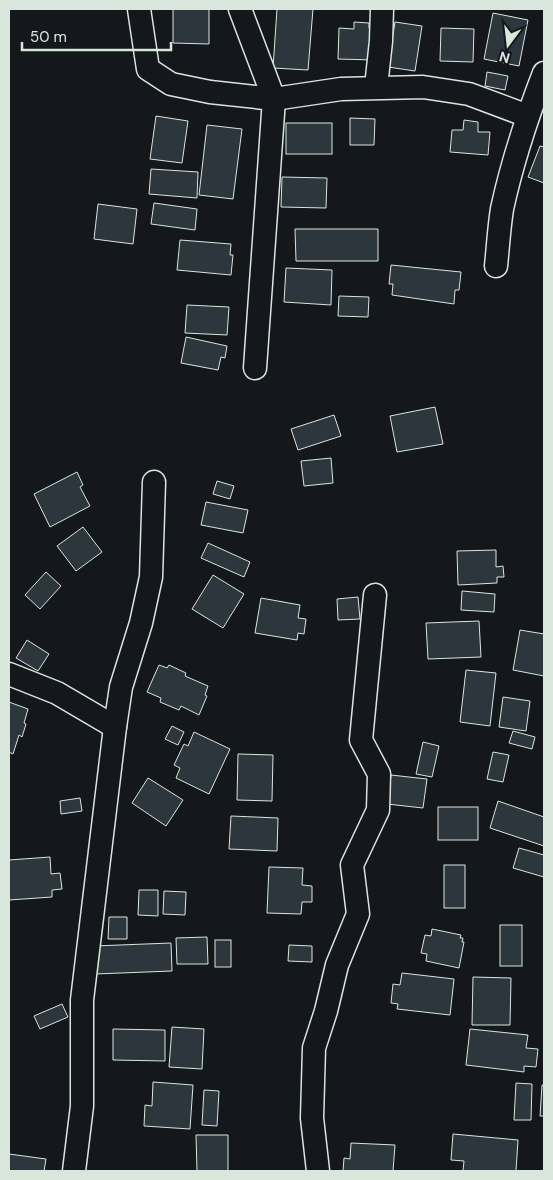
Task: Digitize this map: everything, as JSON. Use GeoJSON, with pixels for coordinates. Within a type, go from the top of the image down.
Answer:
{"type":"FeatureCollection","features":[{"type":"Feature","properties":{"kind":"street"},"geometry":{"type":"LineString","coordinates":[[139,9],[148,69],[171,84],[210,92],[274,99],[340,89],[423,87],[469,94],[528,116]]}},
{"type":"Feature","properties":{"kind":"street"},"geometry":{"type":"LineString","coordinates":[[240,9],[274,99],[255,368]]}},
{"type":"Feature","properties":{"kind":"street"},"geometry":{"type":"LineString","coordinates":[[376,87],[382,9]]}},
{"type":"Feature","properties":{"kind":"street"},"geometry":{"type":"LineString","coordinates":[[496,266],[502,211],[528,116],[544,73]]}},
{"type":"Feature","properties":{"kind":"street"},"geometry":{"type":"LineString","coordinates":[[74,1171],[82,1106],[82,1000],[121,687],[141,624],[151,576],[154,482]]}},
{"type":"Feature","properties":{"kind":"street"},"geometry":{"type":"LineString","coordinates":[[318,1171],[312,1118],[314,1048],[326,1011],[337,965],[358,914],[352,865],[378,810],[379,774],[361,740],[375,595]]}},
{"type":"Feature","properties":{"kind":"street"},"geometry":{"type":"LineString","coordinates":[[9,674],[57,693],[115,727]]}},
{"type":"Feature","properties":{"kind":"building"},"geometry":{"type":"Polygon","coordinates":[[[173,9],[209,9],[209,44],[173,43],[173,9]]]}},
{"type":"Feature","properties":{"kind":"building"},"geometry":{"type":"Polygon","coordinates":[[[277,9],[313,9],[308,70],[273,68],[277,9]]]}},
{"type":"Feature","properties":{"kind":"building"},"geometry":{"type":"Polygon","coordinates":[[[493,13],[528,20],[519,66],[484,59],[493,13]]]}},
{"type":"Feature","properties":{"kind":"building"},"geometry":{"type":"Polygon","coordinates":[[[354,22],[369,23],[369,28],[374,28],[374,60],[338,59],[339,28],[354,29],[354,22]]]}},
{"type":"Feature","properties":{"kind":"building"},"geometry":{"type":"Polygon","coordinates":[[[395,22],[422,26],[415,71],[388,67],[395,22]]]}},
{"type":"Feature","properties":{"kind":"building"},"geometry":{"type":"Polygon","coordinates":[[[441,28],[474,29],[473,62],[440,61],[441,28]]]}},
{"type":"Feature","properties":{"kind":"building"},"geometry":{"type":"Polygon","coordinates":[[[487,72],[508,76],[505,90],[485,86],[487,72]]]}},
{"type":"Feature","properties":{"kind":"building"},"geometry":{"type":"Polygon","coordinates":[[[156,116],[188,121],[182,163],[150,159],[156,116]]]}},
{"type":"Feature","properties":{"kind":"building"},"geometry":{"type":"Polygon","coordinates":[[[350,118],[375,119],[374,145],[350,145],[350,118]]]}},
{"type":"Feature","properties":{"kind":"building"},"geometry":{"type":"Polygon","coordinates":[[[464,120],[478,122],[478,132],[490,132],[488,155],[450,152],[452,130],[463,130],[464,120]]]}},
{"type":"Feature","properties":{"kind":"building"},"geometry":{"type":"Polygon","coordinates":[[[286,123],[332,123],[332,154],[286,154],[286,123]]]}},
{"type":"Feature","properties":{"kind":"building"},"geometry":{"type":"Polygon","coordinates":[[[207,125],[242,129],[233,199],[199,195],[207,125]]]}},
{"type":"Feature","properties":{"kind":"building"},"geometry":{"type":"Polygon","coordinates":[[[540,146],[544,147],[544,183],[528,177],[540,146]]]}},
{"type":"Feature","properties":{"kind":"building"},"geometry":{"type":"Polygon","coordinates":[[[151,169],[198,172],[197,198],[149,194],[151,169]]]}},
{"type":"Feature","properties":{"kind":"building"},"geometry":{"type":"Polygon","coordinates":[[[282,177],[327,178],[326,208],[281,207],[282,177]]]}},
{"type":"Feature","properties":{"kind":"building"},"geometry":{"type":"Polygon","coordinates":[[[154,203],[197,209],[195,230],[151,224],[154,203]]]}},
{"type":"Feature","properties":{"kind":"building"},"geometry":{"type":"Polygon","coordinates":[[[98,204],[137,209],[133,244],[94,239],[98,204]]]}},
{"type":"Feature","properties":{"kind":"building"},"geometry":{"type":"Polygon","coordinates":[[[295,229],[378,229],[378,261],[296,261],[295,229]]]}},
{"type":"Feature","properties":{"kind":"building"},"geometry":{"type":"Polygon","coordinates":[[[180,240],[231,244],[230,255],[233,255],[231,275],[177,270],[180,240]]]}},
{"type":"Feature","properties":{"kind":"building"},"geometry":{"type":"Polygon","coordinates":[[[391,265],[461,272],[459,290],[455,290],[454,304],[392,295],[393,284],[389,284],[391,265]]]}},
{"type":"Feature","properties":{"kind":"building"},"geometry":{"type":"Polygon","coordinates":[[[286,268],[332,270],[331,305],[284,302],[286,268]]]}},
{"type":"Feature","properties":{"kind":"building"},"geometry":{"type":"Polygon","coordinates":[[[339,296],[369,297],[368,317],[338,316],[339,296]]]}},
{"type":"Feature","properties":{"kind":"building"},"geometry":{"type":"Polygon","coordinates":[[[187,305],[229,307],[227,335],[185,333],[187,305]]]}},
{"type":"Feature","properties":{"kind":"building"},"geometry":{"type":"Polygon","coordinates":[[[186,337],[227,346],[225,358],[221,357],[218,370],[181,363],[186,337]]]}},
{"type":"Feature","properties":{"kind":"building"},"geometry":{"type":"Polygon","coordinates":[[[435,407],[443,444],[397,452],[390,416],[435,407]]]}},
{"type":"Feature","properties":{"kind":"building"},"geometry":{"type":"Polygon","coordinates":[[[334,415],[341,436],[298,450],[291,429],[334,415]]]}},
{"type":"Feature","properties":{"kind":"building"},"geometry":{"type":"Polygon","coordinates":[[[331,458],[333,483],[304,486],[301,461],[331,458]]]}},
{"type":"Feature","properties":{"kind":"building"},"geometry":{"type":"Polygon","coordinates":[[[77,472],[83,485],[80,487],[90,506],[50,527],[34,494],[77,472]]]}},
{"type":"Feature","properties":{"kind":"building"},"geometry":{"type":"Polygon","coordinates":[[[217,481],[234,486],[230,499],[213,494],[217,481]]]}},
{"type":"Feature","properties":{"kind":"building"},"geometry":{"type":"Polygon","coordinates":[[[206,502],[248,510],[243,533],[201,525],[206,502]]]}},
{"type":"Feature","properties":{"kind":"building"},"geometry":{"type":"Polygon","coordinates":[[[83,527],[102,552],[76,571],[57,546],[83,527]]]}},
{"type":"Feature","properties":{"kind":"building"},"geometry":{"type":"Polygon","coordinates":[[[208,543],[250,562],[244,577],[201,558],[208,543]]]}},
{"type":"Feature","properties":{"kind":"building"},"geometry":{"type":"Polygon","coordinates":[[[496,550],[496,567],[503,566],[504,577],[497,577],[497,583],[458,585],[457,551],[496,550]]]}},
{"type":"Feature","properties":{"kind":"building"},"geometry":{"type":"Polygon","coordinates":[[[46,572],[61,586],[40,609],[25,595],[46,572]]]}},
{"type":"Feature","properties":{"kind":"building"},"geometry":{"type":"Polygon","coordinates":[[[213,575],[244,594],[223,628],[192,609],[213,575]]]}},
{"type":"Feature","properties":{"kind":"building"},"geometry":{"type":"Polygon","coordinates":[[[462,591],[495,594],[494,612],[461,610],[462,591]]]}},
{"type":"Feature","properties":{"kind":"building"},"geometry":{"type":"Polygon","coordinates":[[[358,597],[360,619],[338,620],[337,599],[358,597]]]}},
{"type":"Feature","properties":{"kind":"building"},"geometry":{"type":"Polygon","coordinates":[[[261,598],[300,605],[298,618],[306,619],[304,634],[298,633],[297,640],[255,633],[261,598]]]}},
{"type":"Feature","properties":{"kind":"building"},"geometry":{"type":"Polygon","coordinates":[[[479,621],[481,657],[428,659],[426,623],[479,621]]]}},
{"type":"Feature","properties":{"kind":"building"},"geometry":{"type":"Polygon","coordinates":[[[520,630],[544,634],[544,676],[513,670],[520,630]]]}},
{"type":"Feature","properties":{"kind":"building"},"geometry":{"type":"Polygon","coordinates":[[[27,640],[49,654],[38,671],[16,658],[27,640]]]}},
{"type":"Feature","properties":{"kind":"building"},"geometry":{"type":"Polygon","coordinates":[[[159,665],[167,668],[169,665],[186,673],[185,676],[208,686],[205,695],[207,696],[199,715],[181,706],[179,710],[160,702],[161,698],[147,692],[159,665]]]}},
{"type":"Feature","properties":{"kind":"building"},"geometry":{"type":"Polygon","coordinates":[[[466,670],[496,673],[490,726],[460,722],[466,670]]]}},
{"type":"Feature","properties":{"kind":"building"},"geometry":{"type":"Polygon","coordinates":[[[503,697],[530,701],[526,731],[499,727],[503,697]]]}},
{"type":"Feature","properties":{"kind":"building"},"geometry":{"type":"Polygon","coordinates":[[[9,702],[28,709],[22,737],[19,735],[13,754],[9,752],[9,702]]]}},
{"type":"Feature","properties":{"kind":"building"},"geometry":{"type":"Polygon","coordinates":[[[172,726],[184,732],[178,745],[165,739],[172,726]]]}},
{"type":"Feature","properties":{"kind":"building"},"geometry":{"type":"Polygon","coordinates":[[[513,731],[535,737],[532,749],[509,743],[513,731]]]}},
{"type":"Feature","properties":{"kind":"building"},"geometry":{"type":"Polygon","coordinates":[[[194,732],[230,749],[209,794],[176,778],[180,768],[174,765],[184,744],[188,746],[194,732]]]}},
{"type":"Feature","properties":{"kind":"building"},"geometry":{"type":"Polygon","coordinates":[[[423,742],[439,746],[432,777],[416,774],[423,742]]]}},
{"type":"Feature","properties":{"kind":"building"},"geometry":{"type":"Polygon","coordinates":[[[493,752],[509,755],[503,782],[487,779],[493,752]]]}},
{"type":"Feature","properties":{"kind":"building"},"geometry":{"type":"Polygon","coordinates":[[[238,754],[273,755],[272,801],[237,800],[238,754]]]}},
{"type":"Feature","properties":{"kind":"building"},"geometry":{"type":"Polygon","coordinates":[[[391,775],[427,779],[423,808],[387,804],[391,775]]]}},
{"type":"Feature","properties":{"kind":"building"},"geometry":{"type":"Polygon","coordinates":[[[148,778],[183,800],[166,826],[132,803],[148,778]]]}},
{"type":"Feature","properties":{"kind":"building"},"geometry":{"type":"Polygon","coordinates":[[[80,798],[82,811],[61,814],[60,801],[80,798]]]}},
{"type":"Feature","properties":{"kind":"building"},"geometry":{"type":"Polygon","coordinates":[[[498,801],[544,817],[544,846],[490,828],[498,801]]]}},
{"type":"Feature","properties":{"kind":"building"},"geometry":{"type":"Polygon","coordinates":[[[438,807],[478,807],[478,840],[438,840],[438,807]]]}},
{"type":"Feature","properties":{"kind":"building"},"geometry":{"type":"Polygon","coordinates":[[[231,816],[278,818],[277,851],[229,849],[231,816]]]}},
{"type":"Feature","properties":{"kind":"building"},"geometry":{"type":"Polygon","coordinates":[[[519,848],[544,855],[544,877],[513,868],[519,848]]]}},
{"type":"Feature","properties":{"kind":"building"},"geometry":{"type":"Polygon","coordinates":[[[50,857],[51,874],[60,873],[62,889],[52,890],[52,897],[9,900],[9,860],[50,857]]]}},
{"type":"Feature","properties":{"kind":"building"},"geometry":{"type":"Polygon","coordinates":[[[444,865],[465,865],[465,908],[444,908],[444,865]]]}},
{"type":"Feature","properties":{"kind":"building"},"geometry":{"type":"Polygon","coordinates":[[[269,867],[303,868],[302,885],[312,886],[312,902],[302,902],[301,914],[267,913],[269,867]]]}},
{"type":"Feature","properties":{"kind":"building"},"geometry":{"type":"Polygon","coordinates":[[[139,890],[158,890],[158,916],[138,915],[139,890]]]}},
{"type":"Feature","properties":{"kind":"building"},"geometry":{"type":"Polygon","coordinates":[[[164,891],[186,892],[185,915],[163,914],[164,891]]]}},
{"type":"Feature","properties":{"kind":"building"},"geometry":{"type":"Polygon","coordinates":[[[109,917],[127,917],[127,939],[108,939],[109,917]]]}},
{"type":"Feature","properties":{"kind":"building"},"geometry":{"type":"Polygon","coordinates":[[[500,925],[522,925],[522,966],[500,966],[500,925]]]}},
{"type":"Feature","properties":{"kind":"building"},"geometry":{"type":"Polygon","coordinates":[[[432,929],[461,935],[460,938],[463,938],[462,942],[464,942],[459,968],[426,961],[427,954],[421,953],[425,935],[431,936],[432,929]]]}},
{"type":"Feature","properties":{"kind":"building"},"geometry":{"type":"Polygon","coordinates":[[[207,937],[208,964],[177,964],[176,938],[207,937]]]}},
{"type":"Feature","properties":{"kind":"building"},"geometry":{"type":"Polygon","coordinates":[[[215,940],[231,940],[231,967],[215,967],[215,940]]]}},
{"type":"Feature","properties":{"kind":"building"},"geometry":{"type":"Polygon","coordinates":[[[171,943],[172,971],[95,974],[94,946],[171,943]]]}},
{"type":"Feature","properties":{"kind":"building"},"geometry":{"type":"Polygon","coordinates":[[[289,945],[312,946],[312,962],[288,961],[289,945]]]}},
{"type":"Feature","properties":{"kind":"building"},"geometry":{"type":"Polygon","coordinates":[[[402,973],[454,979],[450,1015],[397,1009],[398,1004],[391,1003],[393,984],[400,985],[402,973]]]}},
{"type":"Feature","properties":{"kind":"building"},"geometry":{"type":"Polygon","coordinates":[[[473,977],[511,978],[510,1025],[472,1025],[473,977]]]}},
{"type":"Feature","properties":{"kind":"building"},"geometry":{"type":"Polygon","coordinates":[[[62,1004],[68,1017],[40,1029],[34,1016],[62,1004]]]}},
{"type":"Feature","properties":{"kind":"building"},"geometry":{"type":"Polygon","coordinates":[[[172,1027],[204,1029],[202,1069],[169,1067],[172,1027]]]}},
{"type":"Feature","properties":{"kind":"building"},"geometry":{"type":"Polygon","coordinates":[[[113,1029],[165,1030],[165,1061],[113,1060],[113,1029]]]}},
{"type":"Feature","properties":{"kind":"building"},"geometry":{"type":"Polygon","coordinates":[[[470,1029],[528,1035],[526,1048],[538,1049],[536,1067],[524,1066],[524,1072],[466,1065],[470,1029]]]}},
{"type":"Feature","properties":{"kind":"building"},"geometry":{"type":"Polygon","coordinates":[[[153,1082],[193,1085],[190,1129],[144,1126],[145,1105],[152,1106],[153,1082]]]}},
{"type":"Feature","properties":{"kind":"building"},"geometry":{"type":"Polygon","coordinates":[[[516,1083],[532,1084],[531,1120],[514,1120],[516,1083]]]}},
{"type":"Feature","properties":{"kind":"building"},"geometry":{"type":"Polygon","coordinates":[[[542,1085],[544,1085],[544,1116],[540,1116],[542,1085]]]}},
{"type":"Feature","properties":{"kind":"building"},"geometry":{"type":"Polygon","coordinates":[[[204,1090],[219,1091],[217,1126],[202,1125],[204,1090]]]}},
{"type":"Feature","properties":{"kind":"building"},"geometry":{"type":"Polygon","coordinates":[[[453,1134],[518,1140],[516,1171],[463,1171],[464,1161],[451,1160],[453,1134]]]}},
{"type":"Feature","properties":{"kind":"building"},"geometry":{"type":"Polygon","coordinates":[[[196,1135],[228,1135],[228,1171],[197,1171],[196,1135]]]}},
{"type":"Feature","properties":{"kind":"building"},"geometry":{"type":"Polygon","coordinates":[[[351,1143],[395,1145],[393,1171],[343,1171],[344,1158],[350,1159],[351,1143]]]}},
{"type":"Feature","properties":{"kind":"building"},"geometry":{"type":"Polygon","coordinates":[[[9,1154],[46,1159],[44,1171],[9,1171],[9,1154]]]}}]}
